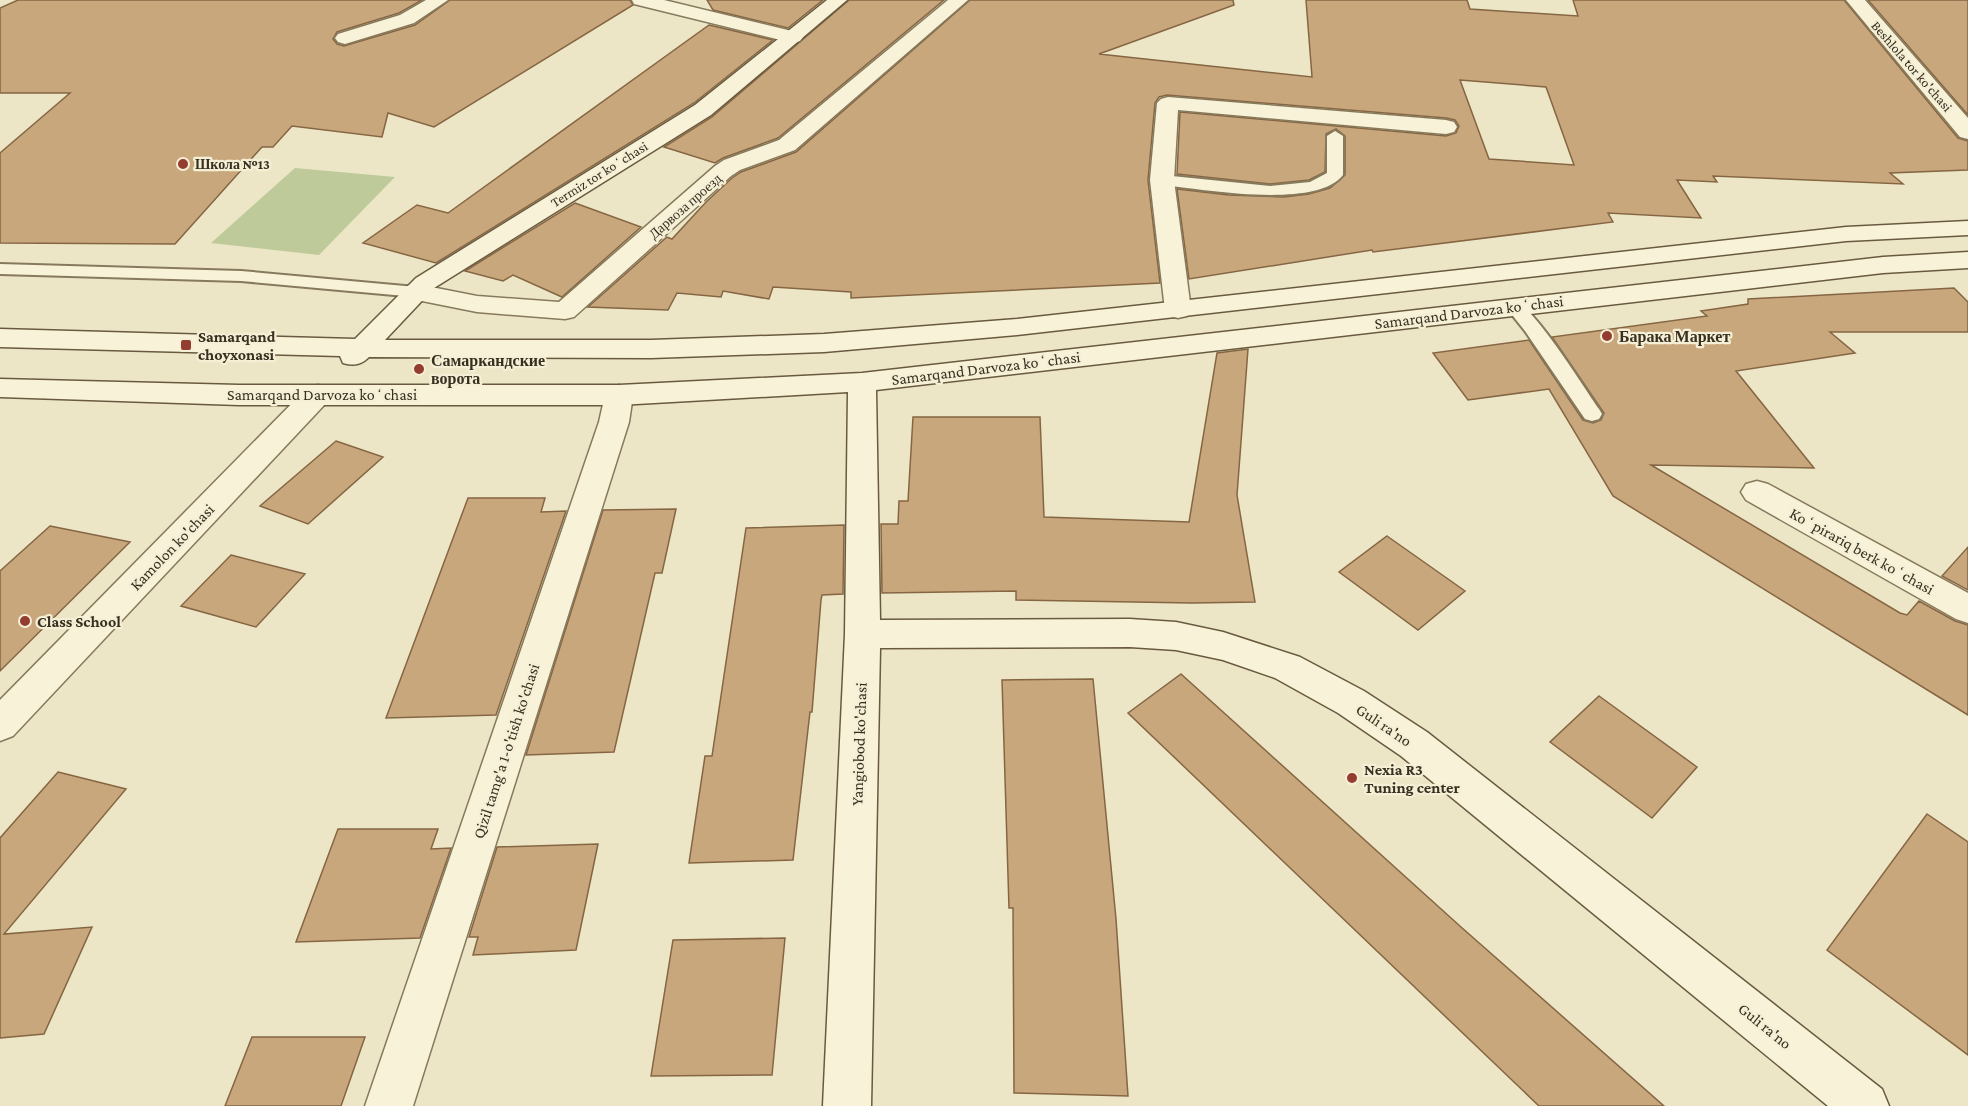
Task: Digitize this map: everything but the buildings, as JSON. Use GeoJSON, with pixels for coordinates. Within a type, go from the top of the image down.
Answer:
{"type":"FeatureCollection","features":[{"type":"Feature","properties":{"kind":"street"},"geometry":{"type":"LineString","coordinates":[[345,38],[407,19],[439,0]]}},
{"type":"Feature","properties":{"kind":"street"},"geometry":{"type":"LineString","coordinates":[[641,0],[793,37]]}},
{"type":"Feature","properties":{"kind":"street","name":"Termiz tor koʻchasi"},"geometry":{"type":"LineString","coordinates":[[361,348],[425,283],[703,110],[838,0]]}},
{"type":"Feature","properties":{"kind":"street","name":"Дарвоза проезд"},"geometry":{"type":"LineString","coordinates":[[416,292],[477,304],[565,311],[723,171],[732,165],[788,145],[959,0]]}},
{"type":"Feature","properties":{"kind":"street","name":"Beshlola tor ko'chasi"},"geometry":{"type":"LineString","coordinates":[[1855,0],[1968,132]]}},
{"type":"Feature","properties":{"kind":"street"},"geometry":{"type":"LineString","coordinates":[[1178,310],[1162,180],[1168,103],[1446,127]]}},
{"type":"Feature","properties":{"kind":"street","name":"Samarqand Darvoza koʻchasi"},"geometry":{"type":"LineString","coordinates":[[0,338],[476,350],[639,349],[824,343],[1017,327],[1178,310],[1846,234],[1968,228]]}},
{"type":"Feature","properties":{"kind":"street","name":"Samarqand Darvoza koʻchasi"},"geometry":{"type":"LineString","coordinates":[[0,388],[218,394],[620,395],[862,382],[1514,306],[1871,267],[1968,260]]}},
{"type":"Feature","properties":{"kind":"street","name":"Kamolon ko'chasi"},"geometry":{"type":"LineString","coordinates":[[0,725],[361,348]]}},
{"type":"Feature","properties":{"kind":"street","name":"Yangiobod ko'chasi"},"geometry":{"type":"LineString","coordinates":[[847,1106],[863,634],[862,382]]}},
{"type":"Feature","properties":{"kind":"street","name":"Qizil tamg'a 1-o'tish ko'chasi"},"geometry":{"type":"LineString","coordinates":[[389,1106],[614,422],[620,395]]}},
{"type":"Feature","properties":{"kind":"street","name":"Koʻpirariq berk koʻchasi"},"geometry":{"type":"LineString","coordinates":[[1757,492],[1968,609]]}},
{"type":"Feature","properties":{"kind":"street","name":"Guli ra'no"},"geometry":{"type":"LineString","coordinates":[[863,634],[1130,633],[1164,635],[1223,646],[1287,668],[1351,702],[1414,744],[1865,1106]]}},
{"type":"Feature","properties":{"kind":"lane"},"geometry":{"type":"LineString","coordinates":[[1162,180],[1270,191],[1314,186],[1335,175],[1335,136]]}},
{"type":"Feature","properties":{"kind":"lane"},"geometry":{"type":"LineString","coordinates":[[0,269],[241,276],[416,292]]}},
{"type":"Feature","properties":{"kind":"lane"},"geometry":{"type":"LineString","coordinates":[[1514,306],[1532,327],[1592,414]]}},
{"type":"Feature","properties":{"kind":"green space"},"geometry":{"type":"Polygon","coordinates":[[[295,168],[395,177],[319,255],[211,243],[295,168]]]}},
{"type":"Feature","properties":{"kind":"place","name":"Школа №13"},"geometry":{"type":"Point","coordinates":[183,164]}},
{"type":"Feature","properties":{"kind":"place","name":"Барака Маркет"},"geometry":{"type":"Point","coordinates":[1607,336]}},
{"type":"Feature","properties":{"kind":"place","name":"Samarqand choyxonasi"},"geometry":{"type":"Point","coordinates":[186,345]}},
{"type":"Feature","properties":{"kind":"place","name":"Самаркандские ворота"},"geometry":{"type":"Point","coordinates":[419,369]}},
{"type":"Feature","properties":{"kind":"place","name":"Class School"},"geometry":{"type":"Point","coordinates":[25,621]}},
{"type":"Feature","properties":{"kind":"place","name":"Nexia R3 Tuning center"},"geometry":{"type":"Point","coordinates":[1352,778]}}]}
